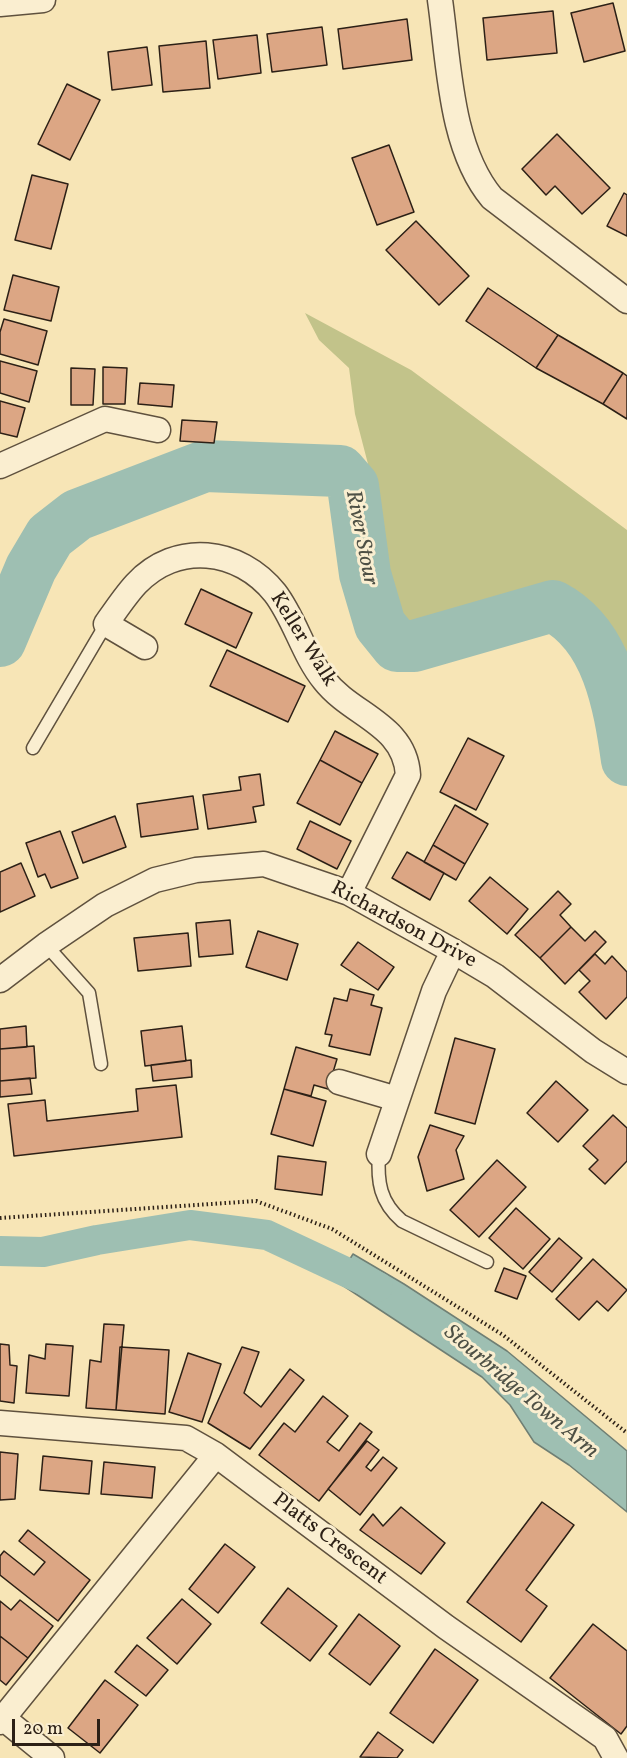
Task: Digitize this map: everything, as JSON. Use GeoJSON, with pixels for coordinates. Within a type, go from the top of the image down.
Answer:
{"type":"FeatureCollection","features":[{"type":"Feature","properties":{"kind":"street"},"geometry":{"type":"LineString","coordinates":[[0,4],[43,0]]}},
{"type":"Feature","properties":{"kind":"street"},"geometry":{"type":"LineString","coordinates":[[440,0],[456,117],[477,181],[492,198],[627,300]]}},
{"type":"Feature","properties":{"kind":"street"},"geometry":{"type":"LineString","coordinates":[[0,466],[105,419],[158,430]]}},
{"type":"Feature","properties":{"kind":"street","name":"Keller Walk"},"geometry":{"type":"LineString","coordinates":[[106,624],[136,583],[159,566],[198,553],[241,563],[276,594],[322,678],[335,693],[356,710],[376,721],[398,743],[407,758],[408,775],[349,893]]}},
{"type":"Feature","properties":{"kind":"street"},"geometry":{"type":"LineString","coordinates":[[106,624],[145,647]]}},
{"type":"Feature","properties":{"kind":"street","name":"Richardson Drive"},"geometry":{"type":"LineString","coordinates":[[0,980],[46,945],[115,900],[155,880],[196,870],[264,864],[349,893],[453,951],[495,976],[593,1051],[627,1072]]}},
{"type":"Feature","properties":{"kind":"street"},"geometry":{"type":"LineString","coordinates":[[379,1154],[434,991],[453,951]]}},
{"type":"Feature","properties":{"kind":"street"},"geometry":{"type":"LineString","coordinates":[[339,1082],[397,1099]]}},
{"type":"Feature","properties":{"kind":"street","name":"Platts Crescent"},"geometry":{"type":"LineString","coordinates":[[0,1423],[186,1438],[216,1455],[446,1627],[605,1738],[616,1758]]}},
{"type":"Feature","properties":{"kind":"street"},"geometry":{"type":"LineString","coordinates":[[52,1758],[1,1720],[216,1455]]}},
{"type":"Feature","properties":{"kind":"lane"},"geometry":{"type":"LineString","coordinates":[[33,748],[106,624]]}},
{"type":"Feature","properties":{"kind":"lane"},"geometry":{"type":"LineString","coordinates":[[46,945],[89,993],[101,1064]]}},
{"type":"Feature","properties":{"kind":"lane"},"geometry":{"type":"LineString","coordinates":[[379,1154],[379,1186],[390,1210],[402,1221],[487,1262]]}},
{"type":"Feature","properties":{"kind":"path"},"geometry":{"type":"LineString","coordinates":[[0,1218],[256,1201],[332,1229],[503,1335],[627,1433]]}},
{"type":"Feature","properties":{"kind":"green space"},"geometry":{"type":"Polygon","coordinates":[[[305,313],[411,370],[627,530],[627,702],[594,620],[556,597],[427,631],[392,610],[372,515],[368,464],[355,414],[349,368],[319,340],[305,313]]]}},
{"type":"Feature","properties":{"kind":"water"},"geometry":{"type":"Polygon","coordinates":[[[353,1254],[507,1351],[627,1451],[627,1512],[569,1465],[534,1442],[510,1405],[482,1377],[336,1281],[353,1254]]]}},
{"type":"Feature","properties":{"kind":"building"},"geometry":{"type":"Polygon","coordinates":[[[613,3],[625,51],[584,62],[571,13],[613,3]]]}},
{"type":"Feature","properties":{"kind":"building"},"geometry":{"type":"Polygon","coordinates":[[[553,11],[557,53],[487,60],[483,18],[553,11]]]}},
{"type":"Feature","properties":{"kind":"building"},"geometry":{"type":"Polygon","coordinates":[[[407,19],[412,60],[343,69],[338,29],[407,19]]]}},
{"type":"Feature","properties":{"kind":"building"},"geometry":{"type":"Polygon","coordinates":[[[322,27],[327,65],[272,72],[267,34],[322,27]]]}},
{"type":"Feature","properties":{"kind":"building"},"geometry":{"type":"Polygon","coordinates":[[[257,35],[261,73],[218,79],[213,40],[257,35]]]}},
{"type":"Feature","properties":{"kind":"building"},"geometry":{"type":"Polygon","coordinates":[[[206,41],[210,88],[163,92],[159,46],[206,41]]]}},
{"type":"Feature","properties":{"kind":"building"},"geometry":{"type":"Polygon","coordinates":[[[147,47],[152,85],[112,90],[108,52],[147,47]]]}},
{"type":"Feature","properties":{"kind":"building"},"geometry":{"type":"Polygon","coordinates":[[[67,84],[100,100],[70,160],[38,144],[67,84]]]}},
{"type":"Feature","properties":{"kind":"building"},"geometry":{"type":"Polygon","coordinates":[[[557,134],[610,188],[582,214],[555,186],[546,195],[522,169],[557,134]]]}},
{"type":"Feature","properties":{"kind":"building"},"geometry":{"type":"Polygon","coordinates":[[[389,145],[414,212],[377,225],[352,158],[389,145]]]}},
{"type":"Feature","properties":{"kind":"building"},"geometry":{"type":"Polygon","coordinates":[[[32,175],[68,184],[51,249],[15,240],[32,175]]]}},
{"type":"Feature","properties":{"kind":"building"},"geometry":{"type":"Polygon","coordinates":[[[624,193],[627,195],[627,236],[607,226],[624,193]]]}},
{"type":"Feature","properties":{"kind":"building"},"geometry":{"type":"Polygon","coordinates":[[[416,221],[469,276],[439,305],[386,250],[416,221]]]}},
{"type":"Feature","properties":{"kind":"building"},"geometry":{"type":"Polygon","coordinates":[[[13,275],[59,287],[51,321],[4,310],[13,275]]]}},
{"type":"Feature","properties":{"kind":"building"},"geometry":{"type":"Polygon","coordinates":[[[488,288],[558,335],[536,368],[466,321],[488,288]]]}},
{"type":"Feature","properties":{"kind":"building"},"geometry":{"type":"Polygon","coordinates":[[[4,319],[47,331],[38,365],[0,354],[0,332],[4,319]]]}},
{"type":"Feature","properties":{"kind":"building"},"geometry":{"type":"Polygon","coordinates":[[[558,335],[623,373],[603,404],[536,368],[558,335]]]}},
{"type":"Feature","properties":{"kind":"building"},"geometry":{"type":"Polygon","coordinates":[[[0,361],[37,371],[29,402],[0,393],[0,361]]]}},
{"type":"Feature","properties":{"kind":"building"},"geometry":{"type":"Polygon","coordinates":[[[103,367],[127,368],[125,404],[103,404],[103,367]]]}},
{"type":"Feature","properties":{"kind":"building"},"geometry":{"type":"Polygon","coordinates":[[[71,368],[95,369],[93,405],[71,405],[71,368]]]}},
{"type":"Feature","properties":{"kind":"building"},"geometry":{"type":"Polygon","coordinates":[[[623,373],[627,376],[627,419],[603,404],[623,373]]]}},
{"type":"Feature","properties":{"kind":"building"},"geometry":{"type":"Polygon","coordinates":[[[140,383],[174,385],[172,407],[138,404],[140,383]]]}},
{"type":"Feature","properties":{"kind":"building"},"geometry":{"type":"Polygon","coordinates":[[[0,401],[25,408],[17,437],[0,433],[0,401]]]}},
{"type":"Feature","properties":{"kind":"building"},"geometry":{"type":"Polygon","coordinates":[[[182,420],[217,422],[214,443],[180,441],[182,420]]]}},
{"type":"Feature","properties":{"kind":"building"},"geometry":{"type":"Polygon","coordinates":[[[201,589],[252,613],[236,648],[185,624],[201,589]]]}},
{"type":"Feature","properties":{"kind":"building"},"geometry":{"type":"Polygon","coordinates":[[[227,650],[305,686],[288,722],[210,686],[227,650]]]}},
{"type":"Feature","properties":{"kind":"building"},"geometry":{"type":"Polygon","coordinates":[[[335,731],[378,754],[362,783],[320,760],[335,731]]]}},
{"type":"Feature","properties":{"kind":"building"},"geometry":{"type":"Polygon","coordinates":[[[468,738],[504,756],[476,810],[440,792],[468,738]]]}},
{"type":"Feature","properties":{"kind":"building"},"geometry":{"type":"Polygon","coordinates":[[[320,760],[362,783],[340,825],[297,803],[320,760]]]}},
{"type":"Feature","properties":{"kind":"building"},"geometry":{"type":"Polygon","coordinates":[[[260,774],[264,805],[253,807],[256,822],[208,829],[203,795],[241,790],[239,777],[260,774]]]}},
{"type":"Feature","properties":{"kind":"building"},"geometry":{"type":"Polygon","coordinates":[[[193,796],[198,829],[141,837],[137,804],[193,796]]]}},
{"type":"Feature","properties":{"kind":"building"},"geometry":{"type":"Polygon","coordinates":[[[455,805],[488,824],[465,864],[433,845],[455,805]]]}},
{"type":"Feature","properties":{"kind":"building"},"geometry":{"type":"Polygon","coordinates":[[[115,816],[126,847],[83,863],[72,832],[115,816]]]}},
{"type":"Feature","properties":{"kind":"building"},"geometry":{"type":"Polygon","coordinates":[[[310,821],[351,841],[337,869],[297,849],[310,821]]]}},
{"type":"Feature","properties":{"kind":"building"},"geometry":{"type":"Polygon","coordinates":[[[60,831],[78,878],[51,888],[45,874],[38,877],[26,843],[60,831]]]}},
{"type":"Feature","properties":{"kind":"building"},"geometry":{"type":"Polygon","coordinates":[[[433,845],[465,864],[456,880],[424,862],[433,845]]]}},
{"type":"Feature","properties":{"kind":"building"},"geometry":{"type":"Polygon","coordinates":[[[407,852],[444,873],[430,900],[392,878],[407,852]]]}},
{"type":"Feature","properties":{"kind":"building"},"geometry":{"type":"Polygon","coordinates":[[[21,863],[35,896],[0,912],[0,872],[21,863]]]}},
{"type":"Feature","properties":{"kind":"building"},"geometry":{"type":"Polygon","coordinates":[[[490,877],[528,909],[507,934],[469,901],[490,877]]]}},
{"type":"Feature","properties":{"kind":"building"},"geometry":{"type":"Polygon","coordinates":[[[558,891],[571,904],[560,915],[571,927],[540,958],[515,935],[558,891]]]}},
{"type":"Feature","properties":{"kind":"building"},"geometry":{"type":"Polygon","coordinates":[[[230,920],[233,954],[199,957],[196,923],[230,920]]]}},
{"type":"Feature","properties":{"kind":"building"},"geometry":{"type":"Polygon","coordinates":[[[571,927],[585,941],[595,931],[606,942],[565,984],[540,958],[571,927]]]}},
{"type":"Feature","properties":{"kind":"building"},"geometry":{"type":"Polygon","coordinates":[[[258,931],[298,944],[287,980],[246,967],[258,931]]]}},
{"type":"Feature","properties":{"kind":"building"},"geometry":{"type":"Polygon","coordinates":[[[188,933],[191,966],[138,971],[134,938],[188,933]]]}},
{"type":"Feature","properties":{"kind":"building"},"geometry":{"type":"Polygon","coordinates":[[[358,942],[394,967],[378,990],[341,965],[358,942]]]}},
{"type":"Feature","properties":{"kind":"building"},"geometry":{"type":"Polygon","coordinates":[[[595,954],[605,964],[612,956],[627,972],[627,997],[606,1019],[579,992],[590,981],[579,970],[595,954]]]}},
{"type":"Feature","properties":{"kind":"building"},"geometry":{"type":"Polygon","coordinates":[[[350,989],[374,995],[371,1005],[382,1008],[370,1055],[329,1046],[332,1035],[325,1034],[334,998],[347,1001],[350,989]]]}},
{"type":"Feature","properties":{"kind":"building"},"geometry":{"type":"Polygon","coordinates":[[[26,1026],[27,1047],[0,1049],[0,1029],[26,1026]]]}},
{"type":"Feature","properties":{"kind":"building"},"geometry":{"type":"Polygon","coordinates":[[[182,1026],[186,1061],[145,1066],[141,1031],[182,1026]]]}},
{"type":"Feature","properties":{"kind":"building"},"geometry":{"type":"Polygon","coordinates":[[[455,1038],[495,1049],[475,1124],[435,1113],[455,1038]]]}},
{"type":"Feature","properties":{"kind":"building"},"geometry":{"type":"Polygon","coordinates":[[[34,1046],[36,1078],[0,1081],[0,1049],[34,1046]]]}},
{"type":"Feature","properties":{"kind":"building"},"geometry":{"type":"Polygon","coordinates":[[[296,1047],[337,1059],[328,1089],[314,1085],[311,1096],[284,1089],[296,1047]]]}},
{"type":"Feature","properties":{"kind":"building"},"geometry":{"type":"Polygon","coordinates":[[[191,1060],[192,1077],[153,1081],[151,1065],[191,1060]]]}},
{"type":"Feature","properties":{"kind":"building"},"geometry":{"type":"Polygon","coordinates":[[[30,1078],[32,1094],[0,1097],[0,1081],[30,1078]]]}},
{"type":"Feature","properties":{"kind":"building"},"geometry":{"type":"Polygon","coordinates":[[[556,1081],[588,1110],[558,1142],[527,1113],[556,1081]]]}},
{"type":"Feature","properties":{"kind":"building"},"geometry":{"type":"Polygon","coordinates":[[[176,1085],[182,1137],[14,1156],[8,1104],[45,1100],[47,1121],[138,1111],[136,1089],[176,1085]]]}},
{"type":"Feature","properties":{"kind":"building"},"geometry":{"type":"Polygon","coordinates":[[[284,1089],[326,1101],[313,1146],[271,1134],[284,1089]]]}},
{"type":"Feature","properties":{"kind":"building"},"geometry":{"type":"Polygon","coordinates":[[[613,1115],[627,1128],[627,1161],[605,1184],[589,1169],[598,1160],[583,1146],[613,1115]]]}},
{"type":"Feature","properties":{"kind":"building"},"geometry":{"type":"Polygon","coordinates":[[[430,1125],[464,1136],[456,1150],[464,1179],[427,1191],[418,1157],[430,1125]]]}},
{"type":"Feature","properties":{"kind":"building"},"geometry":{"type":"Polygon","coordinates":[[[278,1156],[326,1162],[322,1195],[275,1189],[278,1156]]]}},
{"type":"Feature","properties":{"kind":"building"},"geometry":{"type":"Polygon","coordinates":[[[497,1160],[526,1187],[479,1237],[450,1210],[497,1160]]]}},
{"type":"Feature","properties":{"kind":"building"},"geometry":{"type":"Polygon","coordinates":[[[516,1208],[550,1239],[523,1269],[489,1238],[516,1208]]]}},
{"type":"Feature","properties":{"kind":"building"},"geometry":{"type":"Polygon","coordinates":[[[559,1238],[582,1258],[552,1292],[529,1272],[559,1238]]]}},
{"type":"Feature","properties":{"kind":"building"},"geometry":{"type":"Polygon","coordinates":[[[593,1259],[627,1290],[608,1311],[597,1301],[579,1320],[556,1299],[593,1259]]]}},
{"type":"Feature","properties":{"kind":"building"},"geometry":{"type":"Polygon","coordinates":[[[504,1268],[526,1276],[517,1299],[495,1291],[504,1268]]]}},
{"type":"Feature","properties":{"kind":"building"},"geometry":{"type":"Polygon","coordinates":[[[104,1324],[124,1325],[116,1410],[86,1408],[90,1360],[101,1362],[104,1324]]]}},
{"type":"Feature","properties":{"kind":"building"},"geometry":{"type":"Polygon","coordinates":[[[0,1344],[9,1345],[10,1365],[17,1366],[14,1403],[0,1401],[0,1344]]]}},
{"type":"Feature","properties":{"kind":"building"},"geometry":{"type":"Polygon","coordinates":[[[46,1344],[73,1346],[69,1396],[26,1393],[29,1355],[45,1359],[46,1344]]]}},
{"type":"Feature","properties":{"kind":"building"},"geometry":{"type":"Polygon","coordinates":[[[120,1347],[169,1350],[165,1414],[116,1410],[120,1347]]]}},
{"type":"Feature","properties":{"kind":"building"},"geometry":{"type":"Polygon","coordinates":[[[242,1347],[259,1352],[244,1393],[261,1407],[290,1369],[304,1380],[250,1449],[208,1423],[242,1347]]]}},
{"type":"Feature","properties":{"kind":"building"},"geometry":{"type":"Polygon","coordinates":[[[188,1353],[221,1364],[202,1422],[169,1412],[188,1353]]]}},
{"type":"Feature","properties":{"kind":"building"},"geometry":{"type":"Polygon","coordinates":[[[323,1396],[348,1416],[327,1442],[339,1451],[360,1423],[372,1432],[319,1501],[259,1455],[284,1423],[295,1432],[323,1396]]]}},
{"type":"Feature","properties":{"kind":"building"},"geometry":{"type":"Polygon","coordinates":[[[367,1441],[379,1450],[366,1467],[371,1471],[383,1457],[397,1468],[360,1515],[328,1489],[367,1441]]]}},
{"type":"Feature","properties":{"kind":"building"},"geometry":{"type":"Polygon","coordinates":[[[0,1452],[18,1454],[15,1499],[0,1500],[0,1452]]]}},
{"type":"Feature","properties":{"kind":"building"},"geometry":{"type":"Polygon","coordinates":[[[43,1456],[92,1461],[89,1494],[40,1490],[43,1456]]]}},
{"type":"Feature","properties":{"kind":"building"},"geometry":{"type":"Polygon","coordinates":[[[104,1462],[155,1467],[152,1498],[101,1494],[104,1462]]]}},
{"type":"Feature","properties":{"kind":"building"},"geometry":{"type":"Polygon","coordinates":[[[542,1502],[574,1525],[526,1590],[547,1606],[521,1642],[467,1602],[542,1502]]]}},
{"type":"Feature","properties":{"kind":"building"},"geometry":{"type":"Polygon","coordinates":[[[401,1507],[445,1543],[421,1574],[360,1530],[373,1514],[383,1526],[401,1507]]]}},
{"type":"Feature","properties":{"kind":"building"},"geometry":{"type":"Polygon","coordinates":[[[28,1530],[90,1580],[58,1621],[0,1575],[0,1556],[4,1551],[34,1575],[45,1562],[19,1541],[28,1530]]]}},
{"type":"Feature","properties":{"kind":"building"},"geometry":{"type":"Polygon","coordinates":[[[225,1544],[255,1567],[218,1613],[189,1589],[225,1544]]]}},
{"type":"Feature","properties":{"kind":"building"},"geometry":{"type":"Polygon","coordinates":[[[288,1588],[337,1626],[310,1661],[261,1623],[288,1588]]]}},
{"type":"Feature","properties":{"kind":"building"},"geometry":{"type":"Polygon","coordinates":[[[182,1599],[211,1624],[177,1664],[147,1638],[182,1599]]]}},
{"type":"Feature","properties":{"kind":"building"},"geometry":{"type":"Polygon","coordinates":[[[20,1600],[53,1626],[28,1658],[0,1636],[0,1601],[11,1610],[20,1600]]]}},
{"type":"Feature","properties":{"kind":"building"},"geometry":{"type":"Polygon","coordinates":[[[359,1614],[400,1646],[370,1685],[329,1654],[359,1614]]]}},
{"type":"Feature","properties":{"kind":"building"},"geometry":{"type":"Polygon","coordinates":[[[593,1624],[627,1651],[627,1726],[621,1734],[550,1678],[593,1624]]]}},
{"type":"Feature","properties":{"kind":"building"},"geometry":{"type":"Polygon","coordinates":[[[0,1636],[28,1658],[6,1685],[0,1680],[0,1636]]]}},
{"type":"Feature","properties":{"kind":"building"},"geometry":{"type":"Polygon","coordinates":[[[137,1645],[168,1670],[146,1696],[115,1672],[137,1645]]]}},
{"type":"Feature","properties":{"kind":"building"},"geometry":{"type":"Polygon","coordinates":[[[435,1649],[478,1680],[433,1743],[390,1713],[435,1649]]]}},
{"type":"Feature","properties":{"kind":"building"},"geometry":{"type":"Polygon","coordinates":[[[105,1680],[138,1705],[100,1753],[68,1728],[105,1680]]]}},
{"type":"Feature","properties":{"kind":"building"},"geometry":{"type":"Polygon","coordinates":[[[378,1732],[403,1750],[397,1758],[360,1757],[378,1732]]]}},
{"type":"Feature","properties":{"kind":"waterway","name":"River Stour"},"geometry":{"type":"LineString","coordinates":[[0,641],[31,568],[50,536],[77,515],[205,466],[340,471],[353,486],[365,574],[380,625],[397,646],[414,646],[553,606],[572,619],[587,634],[608,673],[620,716],[627,760]]}},
{"type":"Feature","properties":{"kind":"waterway","name":"Stourbridge Town Arm"},"geometry":{"type":"LineString","coordinates":[[0,1251],[43,1252],[97,1240],[190,1225],[267,1235],[378,1287]]}}]}
